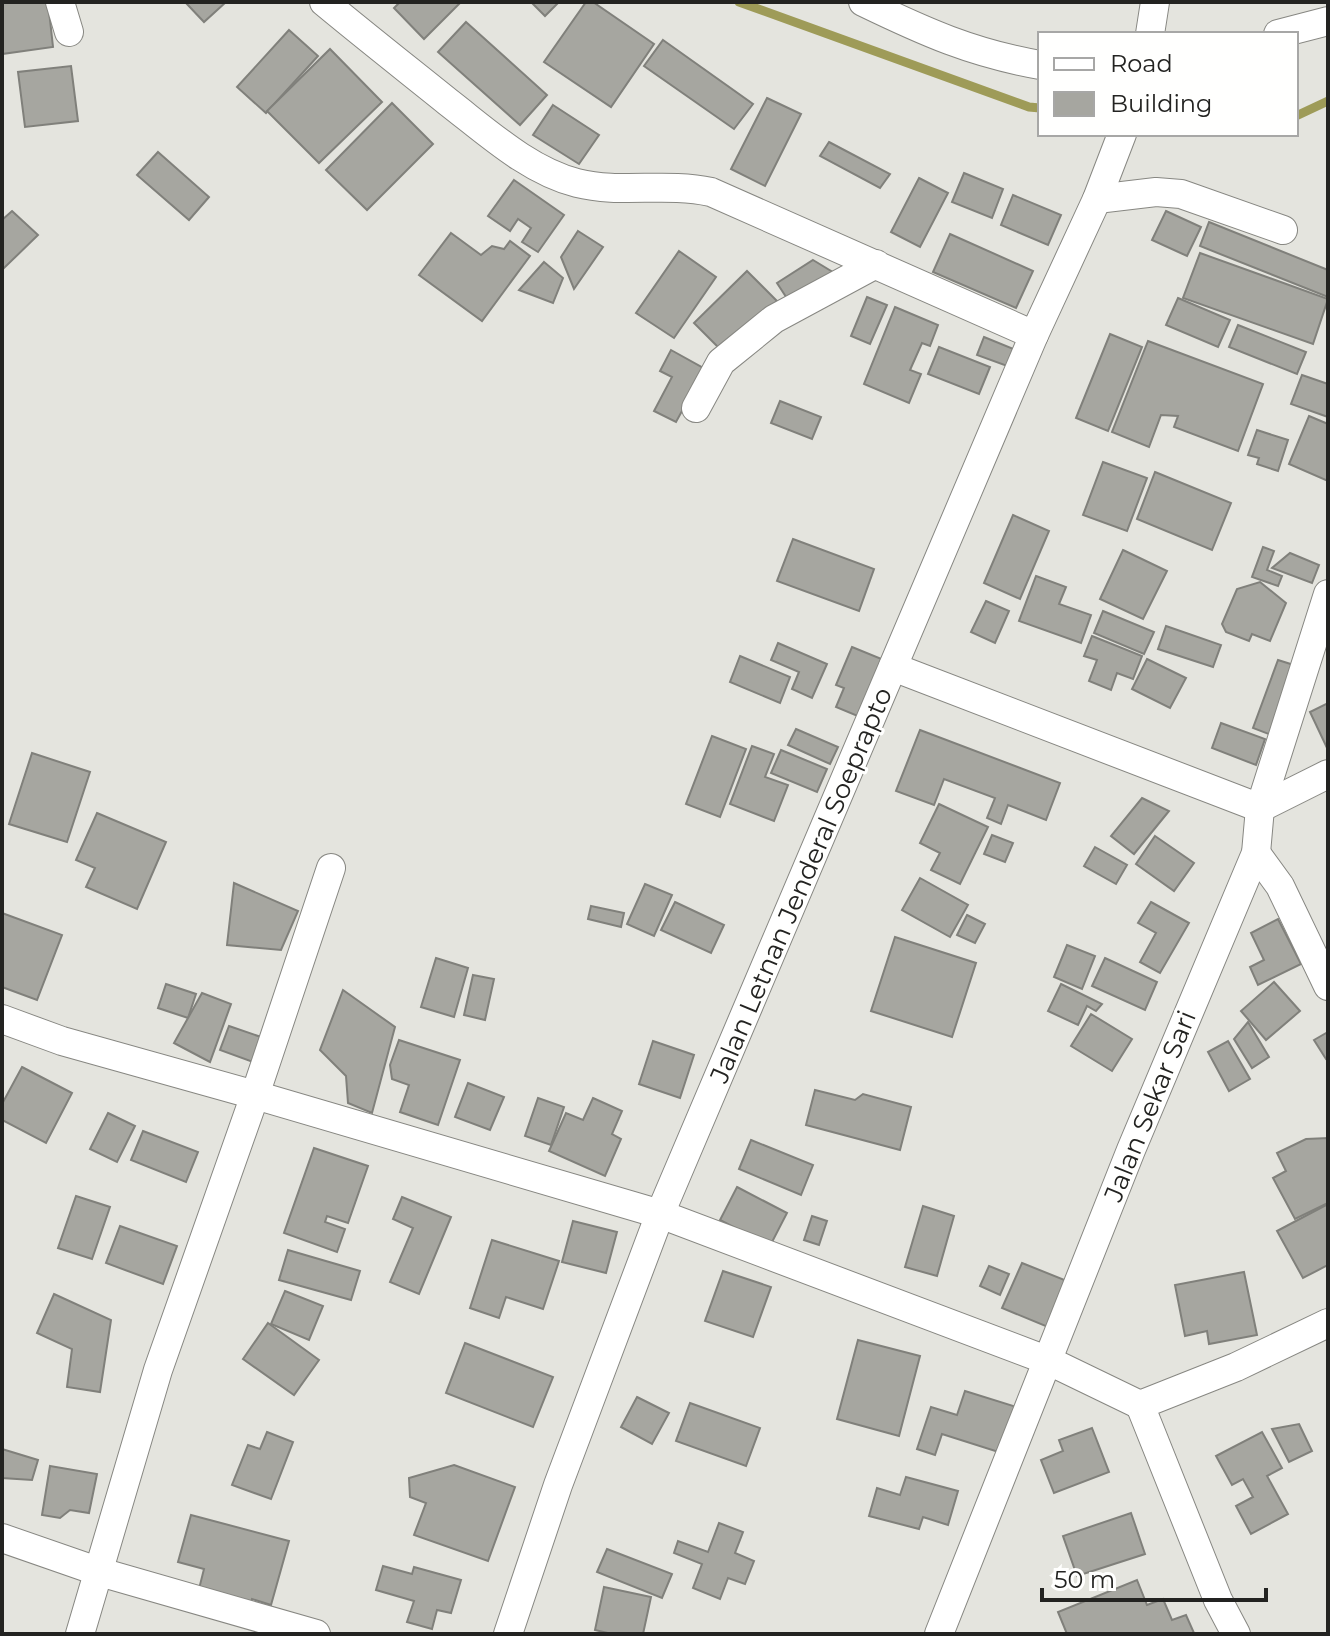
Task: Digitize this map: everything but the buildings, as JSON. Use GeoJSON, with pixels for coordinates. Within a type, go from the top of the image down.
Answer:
{"type":"FeatureCollection","features":[{"type":"Feature","properties":{"kind":"street"},"geometry":{"type":"LineString","coordinates":[[60,2],[69,32]]}},
{"type":"Feature","properties":{"kind":"street"},"geometry":{"type":"LineString","coordinates":[[324,2],[496,139],[549,173],[576,183],[603,188],[675,186],[711,192],[1034,335]]}},
{"type":"Feature","properties":{"kind":"street"},"geometry":{"type":"LineString","coordinates":[[863,2],[938,38],[998,58],[1038,65]]}},
{"type":"Feature","properties":{"kind":"street"},"geometry":{"type":"LineString","coordinates":[[1150,32],[1155,2]]}},
{"type":"Feature","properties":{"kind":"street"},"geometry":{"type":"LineString","coordinates":[[1286,32],[1328,21]]}},
{"type":"Feature","properties":{"kind":"street","name":"Jalan Letnan Jenderal Soeprapto"},"geometry":{"type":"LineString","coordinates":[[508,1634],[558,1485],[660,1214],[1120,140]]}},
{"type":"Feature","properties":{"kind":"street"},"geometry":{"type":"LineString","coordinates":[[1097,199],[1156,192],[1181,194],[1283,230]]}},
{"type":"Feature","properties":{"kind":"street"},"geometry":{"type":"LineString","coordinates":[[696,408],[721,362],[774,319],[876,264]]}},
{"type":"Feature","properties":{"kind":"street","name":"Jalan Sekar Sari"},"geometry":{"type":"LineString","coordinates":[[939,1634],[1131,1150],[1256,853],[1260,808],[1328,594]]}},
{"type":"Feature","properties":{"kind":"street"},"geometry":{"type":"LineString","coordinates":[[893,667],[1260,808],[1328,774]]}},
{"type":"Feature","properties":{"kind":"street"},"geometry":{"type":"LineString","coordinates":[[1256,853],[1280,886],[1328,986]]}},
{"type":"Feature","properties":{"kind":"street"},"geometry":{"type":"LineString","coordinates":[[80,1634],[158,1370],[331,868]]}},
{"type":"Feature","properties":{"kind":"street"},"geometry":{"type":"LineString","coordinates":[[2,1019],[62,1041],[660,1214],[1049,1361],[1140,1405],[1218,1600],[1236,1634]]}},
{"type":"Feature","properties":{"kind":"street"},"geometry":{"type":"LineString","coordinates":[[1140,1405],[1236,1367],[1328,1323]]}},
{"type":"Feature","properties":{"kind":"street"},"geometry":{"type":"LineString","coordinates":[[2,1538],[100,1572],[316,1634]]}},
{"type":"Feature","properties":{"kind":"waterway"},"geometry":{"type":"LineString","coordinates":[[739,2],[1038,108]]}},
{"type":"Feature","properties":{"kind":"waterway"},"geometry":{"type":"LineString","coordinates":[[1298,115],[1328,101]]}}]}
